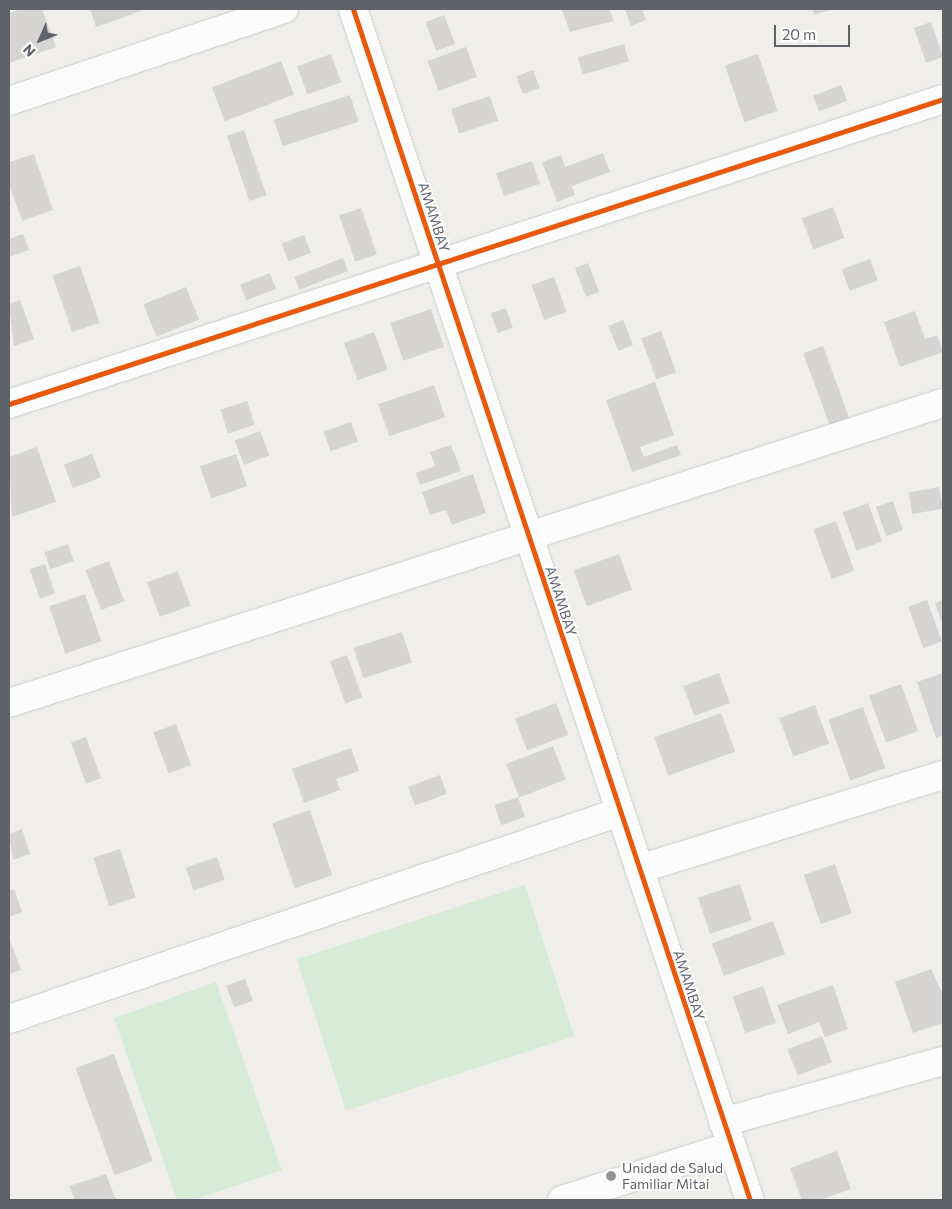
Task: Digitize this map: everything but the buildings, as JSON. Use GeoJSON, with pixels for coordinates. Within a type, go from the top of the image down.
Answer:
{"type":"FeatureCollection","features":[{"type":"Feature","properties":{"kind":"street"},"geometry":{"type":"LineString","coordinates":[[9,102],[284,9]]}},
{"type":"Feature","properties":{"kind":"street","name":"AMAMBAY"},"geometry":{"type":"LineString","coordinates":[[353,9],[750,1200]]}},
{"type":"Feature","properties":{"kind":"street"},"geometry":{"type":"LineString","coordinates":[[9,404],[943,99]]}},
{"type":"Feature","properties":{"kind":"street"},"geometry":{"type":"LineString","coordinates":[[9,703],[529,540],[943,403]]}},
{"type":"Feature","properties":{"kind":"street"},"geometry":{"type":"LineString","coordinates":[[639,869],[943,775]]}},
{"type":"Feature","properties":{"kind":"street"},"geometry":{"type":"LineString","coordinates":[[9,1019],[620,812]]}},
{"type":"Feature","properties":{"kind":"street"},"geometry":{"type":"LineString","coordinates":[[562,1200],[727,1134],[943,1061]]}},
{"type":"Feature","properties":{"kind":"green space"},"geometry":{"type":"Polygon","coordinates":[[[525,885],[574,1036],[346,1110],[297,959],[525,885]]]}},
{"type":"Feature","properties":{"kind":"green space"},"geometry":{"type":"Polygon","coordinates":[[[216,982],[282,1170],[194,1200],[177,1200],[114,1018],[216,982]]]}},
{"type":"Feature","properties":{"kind":"cycle path"},"geometry":{"type":"LineString","coordinates":[[353,9],[750,1200]]}},
{"type":"Feature","properties":{"kind":"cycle path"},"geometry":{"type":"LineString","coordinates":[[9,404],[943,99]]}},
{"type":"Feature","properties":{"kind":"place","name":"Unidad de Salud Familiar Mitai"},"geometry":{"type":"Point","coordinates":[611,1176]}}]}
